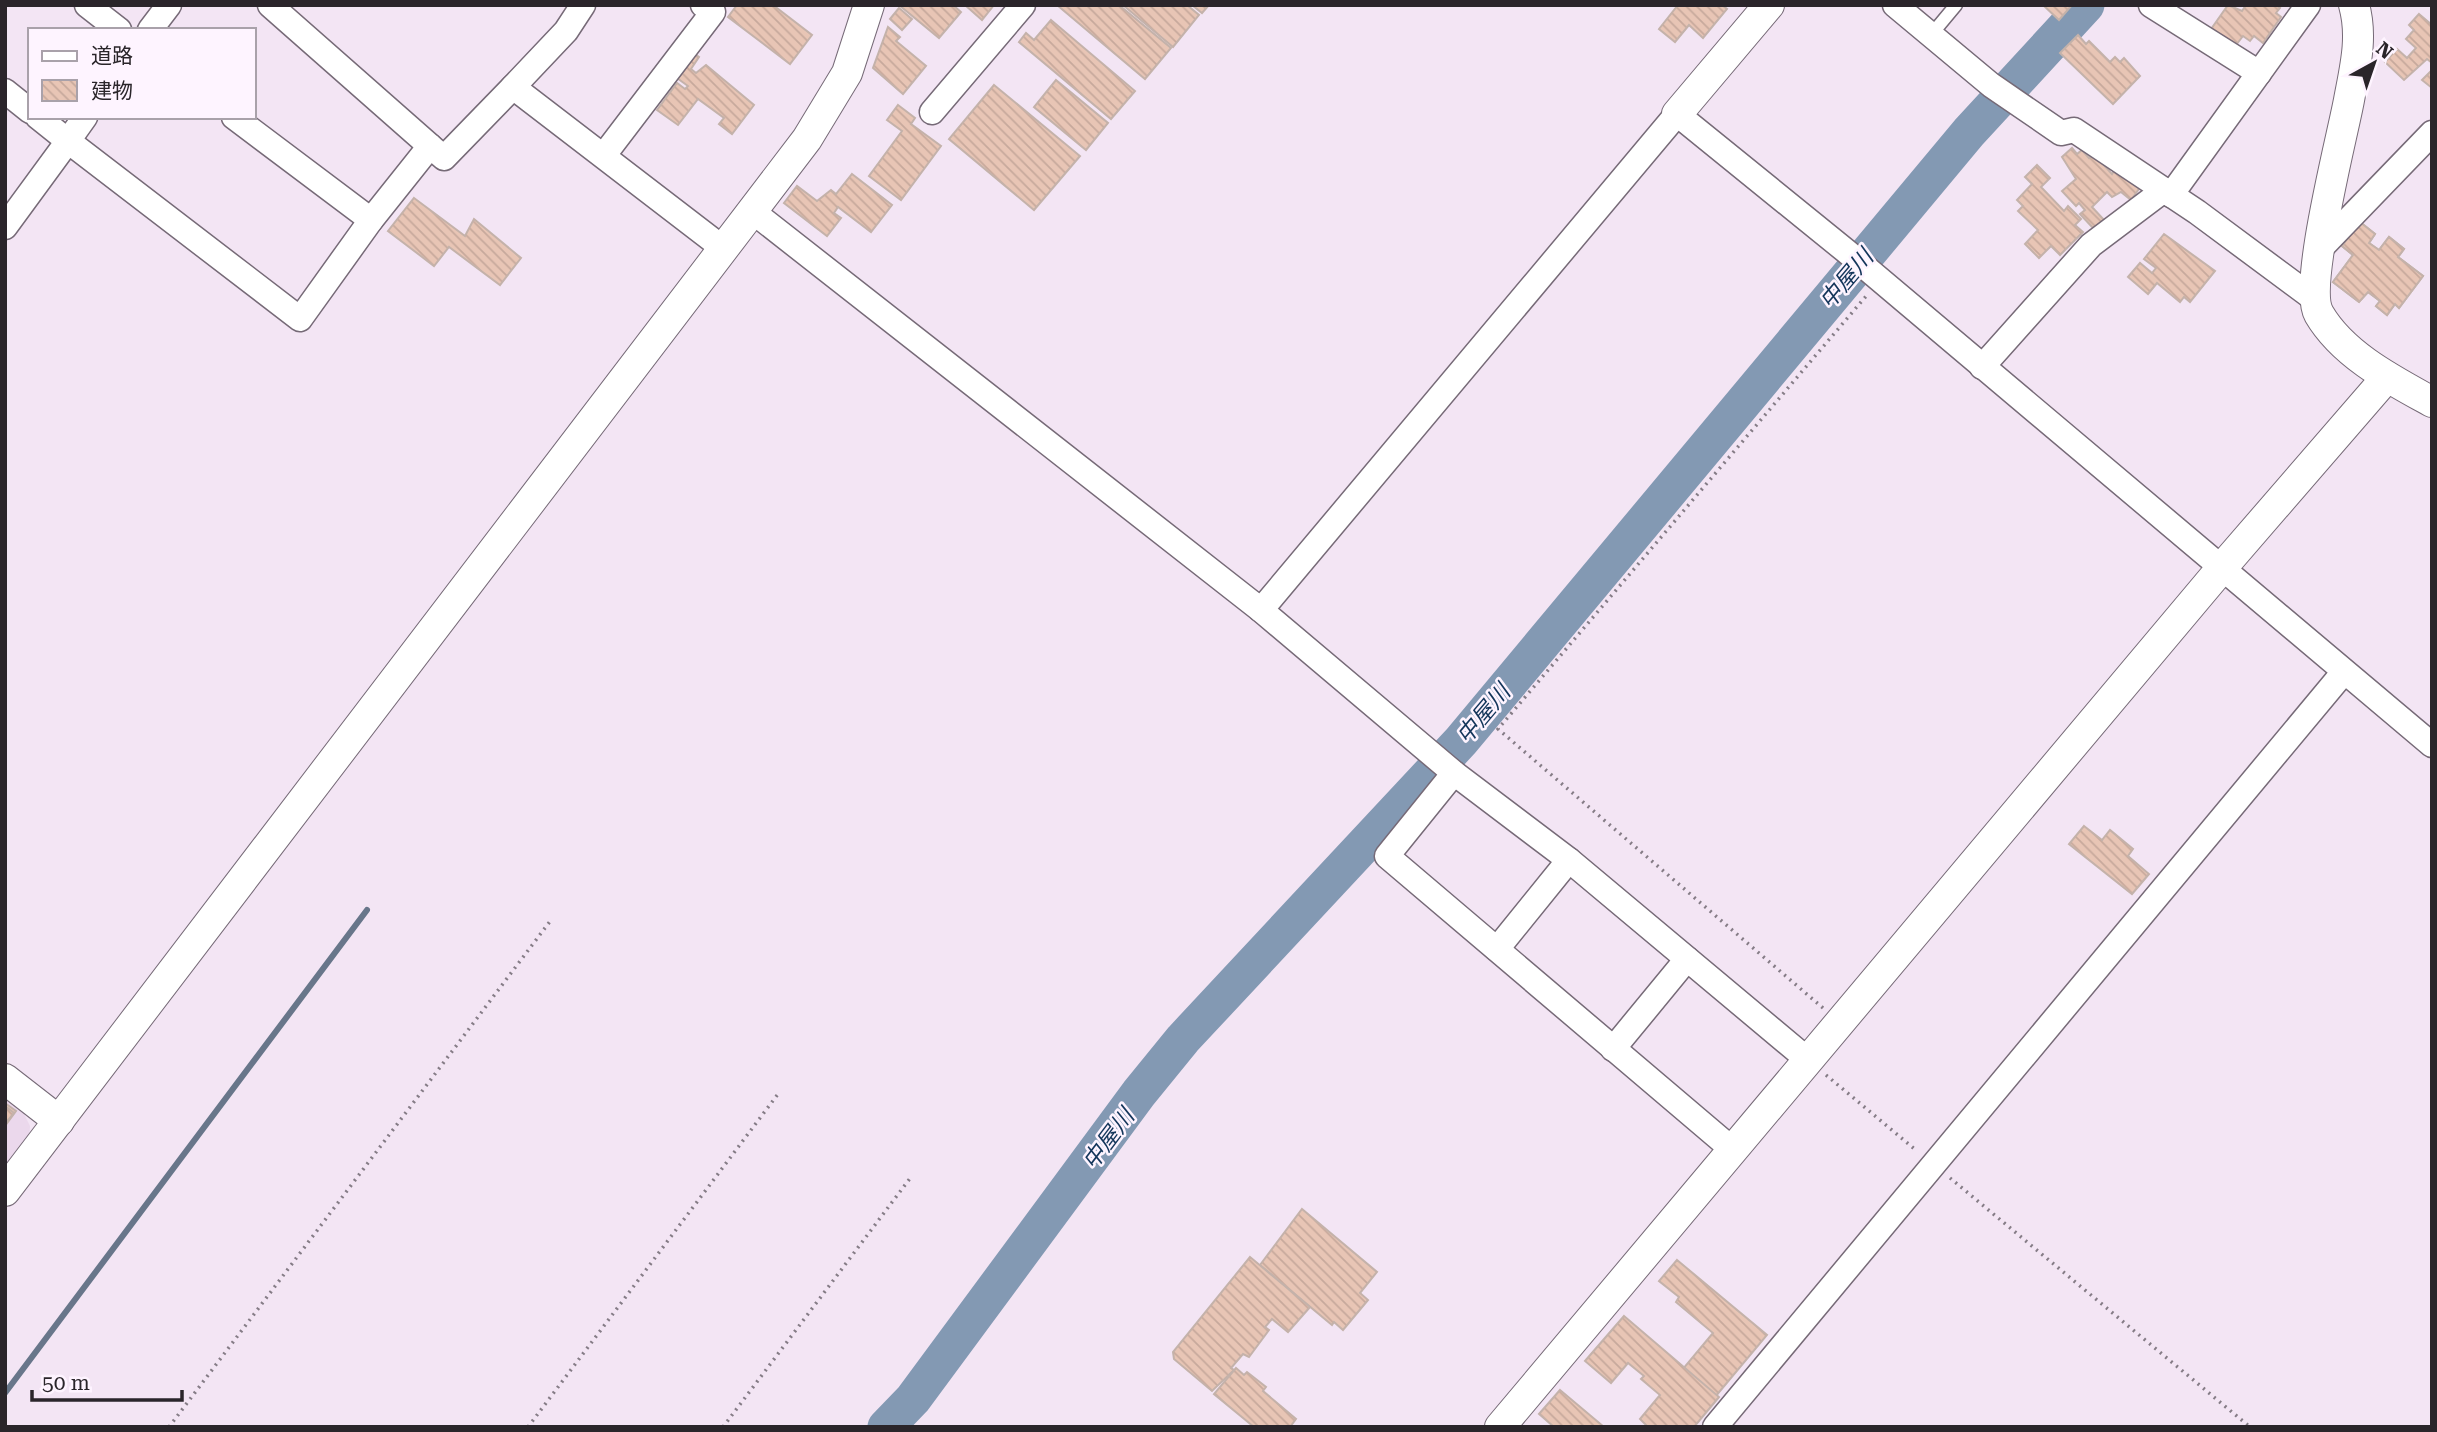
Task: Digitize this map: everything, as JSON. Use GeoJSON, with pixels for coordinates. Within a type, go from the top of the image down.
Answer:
{"type":"FeatureCollection","features":[{"type":"Feature","properties":{"kind":"street"},"geometry":{"type":"LineString","coordinates":[[87,5],[116,28]]}},
{"type":"Feature","properties":{"kind":"street"},"geometry":{"type":"LineString","coordinates":[[152,28],[169,5]]}},
{"type":"Feature","properties":{"kind":"street"},"geometry":{"type":"LineString","coordinates":[[270,5],[444,158],[566,32],[583,5]]}},
{"type":"Feature","properties":{"kind":"street"},"geometry":{"type":"LineString","coordinates":[[604,155],[713,12],[703,5]]}},
{"type":"Feature","properties":{"kind":"street"},"geometry":{"type":"LineString","coordinates":[[5,1191],[724,248],[832,102],[851,63],[869,5]]}},
{"type":"Feature","properties":{"kind":"street"},"geometry":{"type":"LineString","coordinates":[[932,112],[1023,5]]}},
{"type":"Feature","properties":{"kind":"street"},"geometry":{"type":"LineString","coordinates":[[1261,610],[1769,5]]}},
{"type":"Feature","properties":{"kind":"street"},"geometry":{"type":"LineString","coordinates":[[1895,5],[2014,102],[2061,133],[2074,130],[2167,192],[2317,301]]}},
{"type":"Feature","properties":{"kind":"street"},"geometry":{"type":"LineString","coordinates":[[2151,5],[2259,73]]}},
{"type":"Feature","properties":{"kind":"street"},"geometry":{"type":"LineString","coordinates":[[1982,367],[2091,245],[2167,192],[2308,5]]}},
{"type":"Feature","properties":{"kind":"street"},"geometry":{"type":"LineString","coordinates":[[2354,5],[2359,45],[2316,266],[2318,312],[2342,342],[2388,377],[2432,402]]}},
{"type":"Feature","properties":{"kind":"street"},"geometry":{"type":"LineString","coordinates":[[513,87],[724,248]]}},
{"type":"Feature","properties":{"kind":"street"},"geometry":{"type":"LineString","coordinates":[[5,91],[28,108]]}},
{"type":"Feature","properties":{"kind":"street"},"geometry":{"type":"LineString","coordinates":[[1677,114],[1846,251],[2220,570],[2432,745]]}},
{"type":"Feature","properties":{"kind":"street"},"geometry":{"type":"LineString","coordinates":[[40,119],[300,319],[370,220],[430,146]]}},
{"type":"Feature","properties":{"kind":"street"},"geometry":{"type":"LineString","coordinates":[[5,227],[84,119]]}},
{"type":"Feature","properties":{"kind":"street"},"geometry":{"type":"LineString","coordinates":[[237,119],[370,220]]}},
{"type":"Feature","properties":{"kind":"street"},"geometry":{"type":"LineString","coordinates":[[2319,250],[2432,134]]}},
{"type":"Feature","properties":{"kind":"street"},"geometry":{"type":"LineString","coordinates":[[752,211],[1261,610],[1445,766],[1569,860],[1808,1060]]}},
{"type":"Feature","properties":{"kind":"street"},"geometry":{"type":"LineString","coordinates":[[1500,1427],[2220,570],[2388,377]]}},
{"type":"Feature","properties":{"kind":"street"},"geometry":{"type":"LineString","coordinates":[[1715,1427],[2343,673]]}},
{"type":"Feature","properties":{"kind":"street"},"geometry":{"type":"LineString","coordinates":[[1445,766],[1387,856],[1733,1150]]}},
{"type":"Feature","properties":{"kind":"street"},"geometry":{"type":"LineString","coordinates":[[1497,949],[1569,860]]}},
{"type":"Feature","properties":{"kind":"street"},"geometry":{"type":"LineString","coordinates":[[1613,1049],[1687,959]]}},
{"type":"Feature","properties":{"kind":"street"},"geometry":{"type":"LineString","coordinates":[[5,1079],[59,1121]]}},
{"type":"Feature","properties":{"kind":"lane"},"geometry":{"type":"LineString","coordinates":[[1931,35],[1956,5]]}},
{"type":"Feature","properties":{"kind":"path"},"geometry":{"type":"LineString","coordinates":[[1840,1022],[1499,729],[1874,275]]}},
{"type":"Feature","properties":{"kind":"path"},"geometry":{"type":"LineString","coordinates":[[169,1427],[551,920]]}},
{"type":"Feature","properties":{"kind":"path"},"geometry":{"type":"LineString","coordinates":[[1808,1060],[2250,1427]]}},
{"type":"Feature","properties":{"kind":"path"},"geometry":{"type":"LineString","coordinates":[[528,1427],[778,1094]]}},
{"type":"Feature","properties":{"kind":"path"},"geometry":{"type":"LineString","coordinates":[[723,1427],[911,1177]]}},
{"type":"Feature","properties":{"kind":"shaded area"},"geometry":{"type":"Polygon","coordinates":[[[5,1097],[22,1110],[30,1126],[29,1140],[5,1171],[5,1097]]]}},
{"type":"Feature","properties":{"kind":"building"},"geometry":{"type":"Polygon","coordinates":[[[737,5],[773,5],[812,35],[790,64],[728,17],[737,5]]]}},
{"type":"Feature","properties":{"kind":"building"},"geometry":{"type":"Polygon","coordinates":[[[899,5],[953,5],[961,12],[939,38],[899,5]]]}},
{"type":"Feature","properties":{"kind":"building"},"geometry":{"type":"Polygon","coordinates":[[[965,5],[994,5],[982,20],[965,5]]]}},
{"type":"Feature","properties":{"kind":"building"},"geometry":{"type":"Polygon","coordinates":[[[1057,5],[1119,5],[1171,48],[1145,79],[1057,5]]]}},
{"type":"Feature","properties":{"kind":"building"},"geometry":{"type":"Polygon","coordinates":[[[1123,5],[1187,5],[1199,15],[1173,47],[1123,5]]]}},
{"type":"Feature","properties":{"kind":"building"},"geometry":{"type":"Polygon","coordinates":[[[1192,5],[1209,5],[1202,13],[1192,5]]]}},
{"type":"Feature","properties":{"kind":"building"},"geometry":{"type":"Polygon","coordinates":[[[1678,5],[1722,5],[1727,9],[1703,38],[1689,25],[1675,42],[1659,29],[1678,5]]]}},
{"type":"Feature","properties":{"kind":"building"},"geometry":{"type":"Polygon","coordinates":[[[2043,5],[2072,5],[2059,20],[2043,5]]]}},
{"type":"Feature","properties":{"kind":"building"},"geometry":{"type":"Polygon","coordinates":[[[2228,5],[2242,11],[2246,5],[2276,5],[2280,8],[2276,13],[2281,17],[2263,43],[2254,36],[2250,41],[2243,36],[2233,49],[2209,32],[2228,5]]]}},
{"type":"Feature","properties":{"kind":"building"},"geometry":{"type":"Polygon","coordinates":[[[899,8],[912,19],[902,30],[890,19],[899,8]]]}},
{"type":"Feature","properties":{"kind":"building"},"geometry":{"type":"Polygon","coordinates":[[[2419,14],[2432,25],[2432,63],[2427,59],[2404,80],[2385,62],[2397,49],[2407,58],[2416,48],[2406,39],[2414,30],[2409,25],[2419,14]]]}},
{"type":"Feature","properties":{"kind":"building"},"geometry":{"type":"Polygon","coordinates":[[[1051,20],[1135,91],[1111,119],[1019,42],[1026,33],[1034,40],[1051,20]]]}},
{"type":"Feature","properties":{"kind":"building"},"geometry":{"type":"Polygon","coordinates":[[[888,27],[900,37],[896,41],[926,66],[903,94],[873,68],[888,27]]]}},
{"type":"Feature","properties":{"kind":"building"},"geometry":{"type":"Polygon","coordinates":[[[2078,35],[2086,44],[2089,41],[2110,62],[2115,57],[2120,62],[2124,58],[2140,76],[2113,104],[2060,53],[2078,35]]]}},
{"type":"Feature","properties":{"kind":"building"},"geometry":{"type":"Polygon","coordinates":[[[695,54],[699,57],[691,69],[696,73],[706,65],[754,105],[732,134],[719,124],[724,118],[698,99],[678,125],[657,110],[677,83],[685,89],[688,86],[677,78],[695,54]]]}},
{"type":"Feature","properties":{"kind":"building"},"geometry":{"type":"Polygon","coordinates":[[[2432,70],[2432,88],[2422,80],[2432,70]]]}},
{"type":"Feature","properties":{"kind":"building"},"geometry":{"type":"Polygon","coordinates":[[[1056,80],[1108,123],[1086,150],[1034,107],[1056,80]]]}},
{"type":"Feature","properties":{"kind":"building"},"geometry":{"type":"Polygon","coordinates":[[[994,85],[1080,156],[1034,210],[949,139],[994,85]]]}},
{"type":"Feature","properties":{"kind":"building"},"geometry":{"type":"Polygon","coordinates":[[[898,105],[915,118],[911,124],[941,146],[901,200],[869,176],[902,131],[887,120],[898,105]]]}},
{"type":"Feature","properties":{"kind":"building"},"geometry":{"type":"Polygon","coordinates":[[[2072,148],[2077,154],[2082,150],[2089,158],[2094,154],[2112,174],[2116,168],[2141,186],[2131,200],[2121,192],[2112,197],[2107,192],[2092,207],[2104,220],[2094,229],[2080,214],[2085,210],[2079,203],[2076,206],[2062,191],[2076,179],[2062,157],[2072,148]]]}},
{"type":"Feature","properties":{"kind":"building"},"geometry":{"type":"Polygon","coordinates":[[[2037,165],[2050,178],[2041,187],[2064,211],[2068,206],[2081,219],[2075,225],[2083,232],[2060,255],[2051,246],[2039,258],[2025,244],[2038,230],[2018,211],[2023,206],[2017,200],[2032,184],[2025,177],[2037,165]]]}},
{"type":"Feature","properties":{"kind":"building"},"geometry":{"type":"Polygon","coordinates":[[[852,174],[892,205],[871,232],[838,207],[834,213],[841,218],[827,236],[784,203],[797,186],[817,201],[831,190],[836,194],[852,174]]]}},
{"type":"Feature","properties":{"kind":"building"},"geometry":{"type":"Polygon","coordinates":[[[414,198],[465,236],[474,219],[521,258],[500,285],[449,247],[434,266],[388,231],[414,198]]]}},
{"type":"Feature","properties":{"kind":"building"},"geometry":{"type":"Polygon","coordinates":[[[2360,222],[2375,234],[2369,243],[2379,250],[2389,237],[2404,249],[2398,257],[2423,276],[2399,308],[2395,304],[2387,315],[2376,306],[2380,301],[2368,292],[2359,302],[2333,282],[2353,255],[2342,246],[2360,222]]]}},
{"type":"Feature","properties":{"kind":"building"},"geometry":{"type":"Polygon","coordinates":[[[2360,222],[2375,234],[2369,243],[2379,250],[2389,237],[2404,249],[2398,257],[2423,276],[2399,308],[2395,304],[2387,315],[2376,306],[2380,301],[2368,292],[2359,302],[2333,282],[2353,255],[2342,246],[2360,222]]]}},
{"type":"Feature","properties":{"kind":"building"},"geometry":{"type":"Polygon","coordinates":[[[2164,234],[2215,271],[2190,302],[2184,297],[2180,302],[2157,283],[2148,294],[2128,277],[2140,263],[2152,273],[2156,268],[2144,259],[2164,234]]]}},
{"type":"Feature","properties":{"kind":"building"},"geometry":{"type":"Polygon","coordinates":[[[2084,826],[2102,840],[2110,830],[2133,849],[2128,856],[2149,874],[2132,894],[2069,844],[2084,826]]]}},
{"type":"Feature","properties":{"kind":"building"},"geometry":{"type":"Polygon","coordinates":[[[5,1103],[16,1111],[5,1126],[5,1103]]]}},
{"type":"Feature","properties":{"kind":"building"},"geometry":{"type":"Polygon","coordinates":[[[5,1106],[14,1113],[5,1124],[5,1106]]]}},
{"type":"Feature","properties":{"kind":"building"},"geometry":{"type":"Polygon","coordinates":[[[1302,1209],[1377,1272],[1360,1293],[1368,1300],[1343,1330],[1334,1322],[1332,1325],[1260,1265],[1302,1209]]]}},
{"type":"Feature","properties":{"kind":"building"},"geometry":{"type":"Polygon","coordinates":[[[1250,1257],[1310,1307],[1288,1332],[1272,1319],[1265,1327],[1269,1330],[1249,1357],[1243,1354],[1231,1368],[1234,1370],[1212,1391],[1174,1359],[1173,1352],[1250,1257]]]}},
{"type":"Feature","properties":{"kind":"building"},"geometry":{"type":"Polygon","coordinates":[[[1677,1260],[1767,1335],[1715,1397],[1682,1370],[1713,1333],[1676,1302],[1679,1297],[1659,1281],[1677,1260]]]}},
{"type":"Feature","properties":{"kind":"building"},"geometry":{"type":"Polygon","coordinates":[[[1624,1316],[1719,1397],[1694,1427],[1648,1427],[1640,1419],[1660,1395],[1641,1379],[1644,1376],[1628,1363],[1611,1383],[1585,1361],[1624,1316]]]}},
{"type":"Feature","properties":{"kind":"building"},"geometry":{"type":"Polygon","coordinates":[[[1236,1368],[1244,1375],[1247,1372],[1266,1387],[1263,1391],[1296,1419],[1290,1427],[1254,1427],[1214,1394],[1236,1368]]]}},
{"type":"Feature","properties":{"kind":"building"},"geometry":{"type":"Polygon","coordinates":[[[1560,1390],[1604,1427],[1554,1427],[1539,1414],[1560,1390]]]}},
{"type":"Feature","properties":{"kind":"waterway","name":"中屋川"},"geometry":{"type":"LineString","coordinates":[[886,1427],[913,1399],[1139,1093],[1183,1039],[1461,741],[1969,132],[2086,5]]}},
{"type":"Feature","properties":{"kind":"waterway"},"geometry":{"type":"LineString","coordinates":[[5,1393],[367,910]]}}]}
